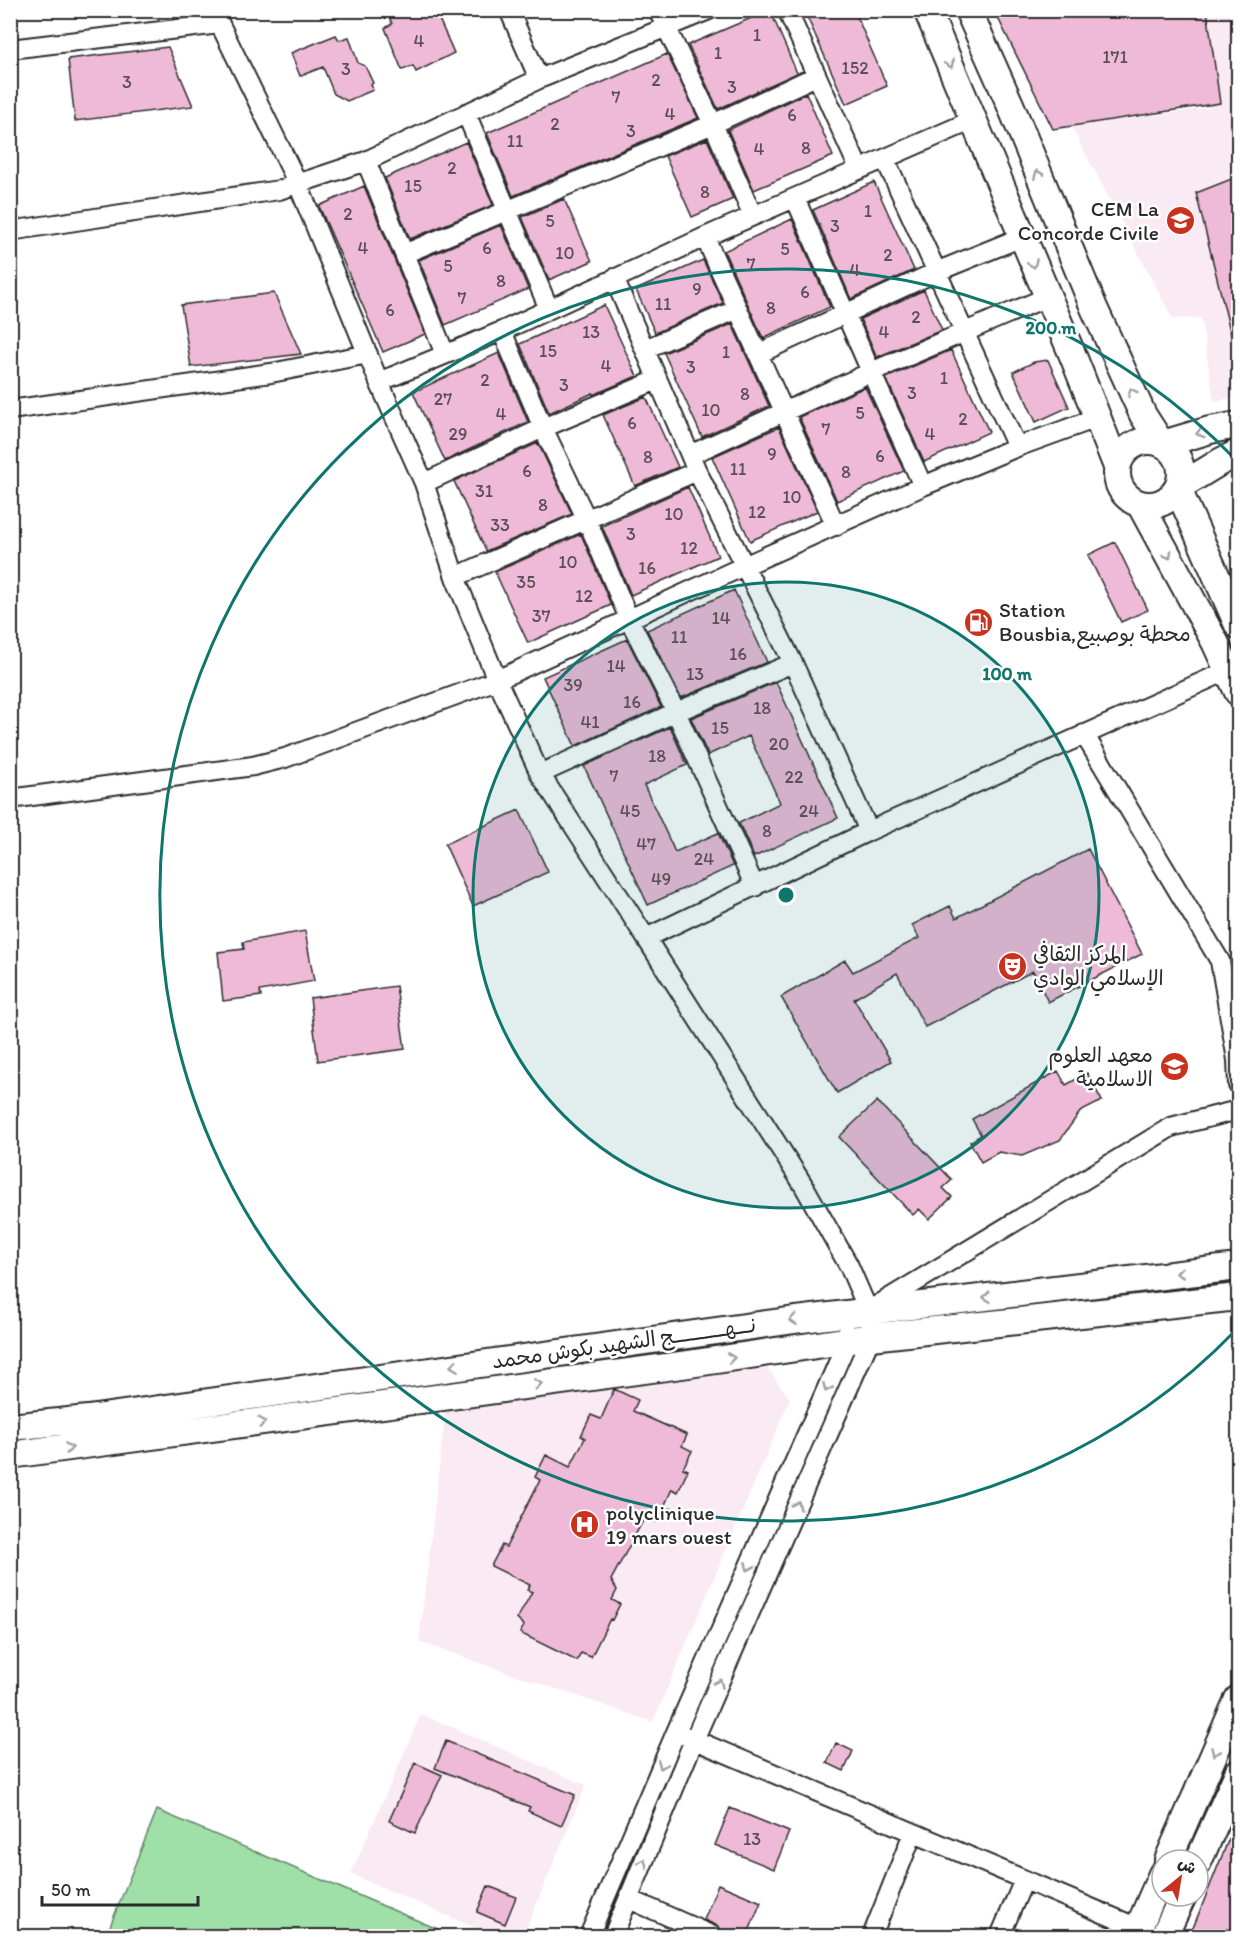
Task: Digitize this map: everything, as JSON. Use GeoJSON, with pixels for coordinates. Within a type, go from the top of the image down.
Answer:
{"type":"FeatureCollection","features":[{"type":"Feature","properties":{"kind":"street"},"geometry":{"type":"LineString","coordinates":[[510,10],[539,79]]}},
{"type":"Feature","properties":{"kind":"street"},"geometry":{"type":"LineString","coordinates":[[658,10],[713,124],[753,216]]}},
{"type":"Feature","properties":{"kind":"street"},"geometry":{"type":"LineString","coordinates":[[10,231],[261,193],[298,184],[366,161],[539,79],[709,10]]}},
{"type":"Feature","properties":{"kind":"street"},"geometry":{"type":"LineString","coordinates":[[787,10],[859,169]]}},
{"type":"Feature","properties":{"kind":"street"},"geometry":{"type":"LineString","coordinates":[[927,10],[1073,356],[1117,467],[1119,486],[1124,494],[1140,504],[1149,506],[1166,501],[1178,488],[1239,453]]}},
{"type":"Feature","properties":{"kind":"street"},"geometry":{"type":"LineString","coordinates":[[968,10],[1010,104],[1094,308],[1143,415],[1162,443],[1178,458],[1182,477],[1178,488],[1239,625]]}},
{"type":"Feature","properties":{"kind":"street"},"geometry":{"type":"LineString","coordinates":[[10,48],[216,17],[298,184],[379,381],[424,483],[455,577],[497,680],[540,774],[804,1186],[849,1266],[860,1339],[613,1936]]}},
{"type":"Feature","properties":{"kind":"street"},"geometry":{"type":"LineString","coordinates":[[404,254],[713,124],[816,76]]}},
{"type":"Feature","properties":{"kind":"street"},"geometry":{"type":"LineString","coordinates":[[466,113],[549,309]]}},
{"type":"Feature","properties":{"kind":"street"},"geometry":{"type":"LineString","coordinates":[[379,381],[502,331],[705,237],[974,120]]}},
{"type":"Feature","properties":{"kind":"street"},"geometry":{"type":"LineString","coordinates":[[885,159],[1017,447]]}},
{"type":"Feature","properties":{"kind":"street"},"geometry":{"type":"LineString","coordinates":[[366,161],[445,354]]}},
{"type":"Feature","properties":{"kind":"street"},"geometry":{"type":"LineString","coordinates":[[795,198],[924,486]]}},
{"type":"Feature","properties":{"kind":"street"},"geometry":{"type":"LineString","coordinates":[[705,237],[836,526]]}},
{"type":"Feature","properties":{"kind":"street"},"geometry":{"type":"LineString","coordinates":[[758,354],[936,272],[1022,237]]}},
{"type":"Feature","properties":{"kind":"street"},"geometry":{"type":"LineString","coordinates":[[614,278],[694,463],[792,663],[869,831]]}},
{"type":"Feature","properties":{"kind":"street"},"geometry":{"type":"LineString","coordinates":[[455,577],[587,520],[694,463],[784,411],[1047,297]]}},
{"type":"Feature","properties":{"kind":"street"},"geometry":{"type":"LineString","coordinates":[[645,349],[738,309]]}},
{"type":"Feature","properties":{"kind":"street"},"geometry":{"type":"LineString","coordinates":[[502,331],[629,619],[676,712],[755,886]]}},
{"type":"Feature","properties":{"kind":"street"},"geometry":{"type":"LineString","coordinates":[[10,410],[272,373],[368,354]]}},
{"type":"Feature","properties":{"kind":"street"},"geometry":{"type":"LineString","coordinates":[[424,483],[543,428],[657,380]]}},
{"type":"Feature","properties":{"kind":"street"},"geometry":{"type":"LineString","coordinates":[[10,800],[253,766],[285,758],[497,680],[924,486],[1017,447],[1097,418]]}},
{"type":"Feature","properties":{"kind":"street"},"geometry":{"type":"LineString","coordinates":[[1117,467],[1126,450],[1142,441],[1162,443],[1239,425]]}},
{"type":"Feature","properties":{"kind":"street"},"geometry":{"type":"LineString","coordinates":[[646,938],[869,831],[1084,734],[1234,681],[1140,504]]}},
{"type":"Feature","properties":{"kind":"street"},"geometry":{"type":"LineString","coordinates":[[540,774],[676,712],[792,663]]}},
{"type":"Feature","properties":{"kind":"street"},"geometry":{"type":"LineString","coordinates":[[1084,734],[1220,961],[1239,1084]]}},
{"type":"Feature","properties":{"kind":"street"},"geometry":{"type":"LineString","coordinates":[[857,1312],[1171,1127],[1239,1110]]}},
{"type":"Feature","properties":{"kind":"street","name":"نـــهـــــــــــج الشهيد بكوش محمد"},"geometry":{"type":"LineString","coordinates":[[10,1427],[88,1419],[520,1357],[857,1312],[1239,1267]]}},
{"type":"Feature","properties":{"kind":"street","name":"نـــهـــــــــــج الشهيد بكوش محمد"},"geometry":{"type":"LineString","coordinates":[[10,1455],[678,1366],[860,1339],[1239,1297]]}},
{"type":"Feature","properties":{"kind":"street"},"geometry":{"type":"LineString","coordinates":[[589,1936],[676,1732],[860,1339]]}},
{"type":"Feature","properties":{"kind":"street"},"geometry":{"type":"LineString","coordinates":[[1173,1848],[1239,1699]]}},
{"type":"Feature","properties":{"kind":"street"},"geometry":{"type":"LineString","coordinates":[[676,1732],[1024,1880],[1136,1932],[1150,1901]]}},
{"type":"Feature","properties":{"kind":"street"},"geometry":{"type":"LineString","coordinates":[[1204,1848],[1239,1773]]}},
{"type":"Feature","properties":{"kind":"street"},"geometry":{"type":"LineString","coordinates":[[872,1936],[913,1833]]}},
{"type":"Feature","properties":{"kind":"street"},"geometry":{"type":"LineString","coordinates":[[1000,1936],[1024,1880]]}},
{"type":"Feature","properties":{"kind":"street"},"geometry":{"type":"LineString","coordinates":[[628,1899],[713,1936]]}},
{"type":"Feature","properties":{"kind":"street"},"geometry":{"type":"LineString","coordinates":[[1164,1936],[1177,1908]]}},
{"type":"Feature","properties":{"kind":"shaded area","name":"CEM La Concorde Civile"},"geometry":{"type":"Polygon","coordinates":[[[1195,11],[1238,11],[1238,397],[1214,401],[1201,318],[1173,319],[1071,126],[1209,108],[1195,11]]]}},
{"type":"Feature","properties":{"kind":"shaded area","name":"polyclinique 19 mars ouest"},"geometry":{"type":"Polygon","coordinates":[[[765,1365],[790,1399],[653,1722],[419,1642],[446,1407],[765,1365]]]}},
{"type":"Feature","properties":{"kind":"shaded area"},"geometry":{"type":"Polygon","coordinates":[[[421,1714],[586,1785],[523,1936],[494,1936],[351,1874],[421,1714]]]}},
{"type":"Feature","properties":{"kind":"green space"},"geometry":{"type":"Polygon","coordinates":[[[157,1810],[454,1936],[106,1936],[157,1810]]]}},
{"type":"Feature","properties":{"kind":"building"},"geometry":{"type":"Polygon","coordinates":[[[402,10],[435,10],[454,53],[416,72],[413,66],[402,70],[385,28],[392,24],[389,16],[402,10]]]}},
{"type":"Feature","properties":{"kind":"building"},"geometry":{"type":"Polygon","coordinates":[[[770,10],[797,73],[718,109],[688,45],[770,10]]]}},
{"type":"Feature","properties":{"kind":"building"},"geometry":{"type":"Polygon","coordinates":[[[804,10],[854,10],[887,86],[846,104],[804,10]]]}},
{"type":"Feature","properties":{"kind":"building"},"geometry":{"type":"Polygon","coordinates":[[[994,10],[1207,10],[1220,103],[1053,129],[994,10]]]}},
{"type":"Feature","properties":{"kind":"building"},"geometry":{"type":"Polygon","coordinates":[[[336,35],[339,40],[349,37],[358,63],[365,66],[373,83],[371,84],[373,90],[347,101],[334,94],[323,67],[300,76],[291,53],[336,35]]]}},
{"type":"Feature","properties":{"kind":"building"},"geometry":{"type":"Polygon","coordinates":[[[168,47],[193,106],[75,121],[68,59],[168,47]]]}},
{"type":"Feature","properties":{"kind":"building"},"geometry":{"type":"Polygon","coordinates":[[[667,54],[698,118],[513,196],[487,133],[667,54]]]}},
{"type":"Feature","properties":{"kind":"building"},"geometry":{"type":"Polygon","coordinates":[[[806,93],[833,156],[754,190],[728,130],[806,93]]]}},
{"type":"Feature","properties":{"kind":"building"},"geometry":{"type":"Polygon","coordinates":[[[707,139],[733,199],[692,217],[665,156],[707,139]]]}},
{"type":"Feature","properties":{"kind":"building"},"geometry":{"type":"Polygon","coordinates":[[[466,142],[493,205],[410,239],[385,178],[466,142]]]}},
{"type":"Feature","properties":{"kind":"building"},"geometry":{"type":"Polygon","coordinates":[[[1239,176],[1239,338],[1232,339],[1196,193],[1239,176]]]}},
{"type":"Feature","properties":{"kind":"building"},"geometry":{"type":"Polygon","coordinates":[[[874,182],[914,270],[851,299],[813,210],[874,182]]]}},
{"type":"Feature","properties":{"kind":"building"},"geometry":{"type":"Polygon","coordinates":[[[364,186],[425,334],[383,352],[319,206],[364,186]]]}},
{"type":"Feature","properties":{"kind":"building"},"geometry":{"type":"Polygon","coordinates":[[[564,199],[592,261],[549,280],[522,217],[564,199]]]}},
{"type":"Feature","properties":{"kind":"building"},"geometry":{"type":"Polygon","coordinates":[[[792,219],[830,307],[763,338],[724,251],[792,219]]]}},
{"type":"Feature","properties":{"kind":"building"},"geometry":{"type":"Polygon","coordinates":[[[501,225],[528,289],[445,325],[419,260],[501,225]]]}},
{"type":"Feature","properties":{"kind":"building"},"geometry":{"type":"Polygon","coordinates":[[[703,260],[723,303],[655,333],[636,290],[703,260]]]}},
{"type":"Feature","properties":{"kind":"building"},"geometry":{"type":"Polygon","coordinates":[[[924,290],[942,330],[877,357],[860,319],[924,290]]]}},
{"type":"Feature","properties":{"kind":"building"},"geometry":{"type":"Polygon","coordinates":[[[274,293],[301,354],[191,367],[181,305],[274,293]]]}},
{"type":"Feature","properties":{"kind":"building"},"geometry":{"type":"Polygon","coordinates":[[[604,305],[637,376],[549,413],[520,344],[604,305]]]}},
{"type":"Feature","properties":{"kind":"building"},"geometry":{"type":"Polygon","coordinates":[[[732,324],[769,406],[702,437],[664,353],[732,324]]]}},
{"type":"Feature","properties":{"kind":"building"},"geometry":{"type":"Polygon","coordinates":[[[951,350],[989,432],[924,462],[886,378],[951,350]]]}},
{"type":"Feature","properties":{"kind":"building"},"geometry":{"type":"Polygon","coordinates":[[[499,353],[528,422],[445,461],[413,392],[499,353]]]}},
{"type":"Feature","properties":{"kind":"building"},"geometry":{"type":"Polygon","coordinates":[[[1048,360],[1069,407],[1036,422],[1013,372],[1034,362],[1048,360]]]}},
{"type":"Feature","properties":{"kind":"building"},"geometry":{"type":"Polygon","coordinates":[[[865,387],[904,471],[837,501],[799,417],[865,387]]]}},
{"type":"Feature","properties":{"kind":"building"},"geometry":{"type":"Polygon","coordinates":[[[646,397],[678,467],[635,486],[603,415],[646,397]]]}},
{"type":"Feature","properties":{"kind":"building"},"geometry":{"type":"Polygon","coordinates":[[[779,427],[817,511],[750,541],[712,457],[779,427]]]}},
{"type":"Feature","properties":{"kind":"building"},"geometry":{"type":"Polygon","coordinates":[[[538,443],[572,514],[486,551],[454,481],[538,443]]]}},
{"type":"Feature","properties":{"kind":"building"},"geometry":{"type":"Polygon","coordinates":[[[688,487],[718,556],[631,595],[602,526],[688,487]]]}},
{"type":"Feature","properties":{"kind":"building"},"geometry":{"type":"Polygon","coordinates":[[[581,534],[611,605],[528,643],[495,572],[581,534]]]}},
{"type":"Feature","properties":{"kind":"building"},"geometry":{"type":"Polygon","coordinates":[[[1115,542],[1148,610],[1121,622],[1088,555],[1115,542]]]}},
{"type":"Feature","properties":{"kind":"building"},"geometry":{"type":"Polygon","coordinates":[[[734,590],[767,662],[681,698],[647,630],[734,590]]]}},
{"type":"Feature","properties":{"kind":"building"},"geometry":{"type":"Polygon","coordinates":[[[627,639],[661,707],[575,746],[543,677],[627,639]]]}},
{"type":"Feature","properties":{"kind":"building"},"geometry":{"type":"Polygon","coordinates":[[[776,682],[838,818],[754,857],[739,823],[780,803],[749,736],[708,755],[691,718],[776,682]]]}},
{"type":"Feature","properties":{"kind":"building"},"geometry":{"type":"Polygon","coordinates":[[[670,727],[687,765],[644,785],[675,852],[718,833],[733,866],[648,905],[584,766],[670,727]]]}},
{"type":"Feature","properties":{"kind":"building"},"geometry":{"type":"Polygon","coordinates":[[[519,810],[548,872],[473,906],[445,844],[519,810]]]}},
{"type":"Feature","properties":{"kind":"building"},"geometry":{"type":"Polygon","coordinates":[[[1088,849],[1142,954],[1048,1002],[1033,971],[925,1027],[897,973],[854,999],[891,1061],[837,1093],[781,997],[845,960],[853,972],[919,938],[912,925],[950,906],[956,918],[1088,849]]]}},
{"type":"Feature","properties":{"kind":"building"},"geometry":{"type":"Polygon","coordinates":[[[305,931],[314,981],[260,991],[261,996],[223,1001],[218,952],[244,949],[243,942],[305,931]]]}},
{"type":"Feature","properties":{"kind":"building"},"geometry":{"type":"Polygon","coordinates":[[[396,986],[405,1049],[318,1061],[310,998],[396,986]]]}},
{"type":"Feature","properties":{"kind":"building"},"geometry":{"type":"Polygon","coordinates":[[[1058,1071],[1066,1085],[1087,1073],[1102,1101],[1080,1112],[1060,1140],[1022,1156],[999,1152],[981,1162],[970,1142],[981,1135],[972,1119],[1058,1071]]]}},
{"type":"Feature","properties":{"kind":"building"},"geometry":{"type":"Polygon","coordinates":[[[877,1101],[952,1180],[943,1188],[952,1197],[929,1219],[919,1209],[913,1215],[839,1137],[877,1101]]]}},
{"type":"Feature","properties":{"kind":"building"},"geometry":{"type":"Polygon","coordinates":[[[614,1389],[638,1400],[633,1411],[687,1435],[682,1446],[692,1451],[683,1468],[688,1470],[678,1492],[672,1489],[657,1522],[645,1517],[611,1580],[617,1590],[612,1600],[620,1604],[612,1620],[610,1619],[591,1657],[581,1653],[577,1661],[520,1633],[524,1626],[517,1619],[532,1592],[527,1590],[530,1585],[491,1566],[502,1545],[506,1547],[540,1480],[535,1477],[546,1455],[570,1467],[585,1438],[581,1436],[591,1415],[601,1419],[614,1389]]]}},
{"type":"Feature","properties":{"kind":"building"},"geometry":{"type":"Polygon","coordinates":[[[446,1741],[575,1795],[561,1826],[528,1811],[530,1807],[435,1768],[446,1741]]]}},
{"type":"Feature","properties":{"kind":"building"},"geometry":{"type":"Polygon","coordinates":[[[836,1743],[853,1751],[844,1771],[827,1763],[836,1743]]]}},
{"type":"Feature","properties":{"kind":"building"},"geometry":{"type":"Polygon","coordinates":[[[415,1763],[442,1775],[415,1833],[389,1821],[415,1763]]]}},
{"type":"Feature","properties":{"kind":"building"},"geometry":{"type":"Polygon","coordinates":[[[730,1808],[789,1832],[774,1869],[715,1845],[730,1808]]]}},
{"type":"Feature","properties":{"kind":"building"},"geometry":{"type":"Polygon","coordinates":[[[1238,1816],[1239,1936],[1201,1936],[1191,1933],[1201,1908],[1210,1908],[1210,1886],[1238,1816]]]}},
{"type":"Feature","properties":{"kind":"building"},"geometry":{"type":"Polygon","coordinates":[[[718,1884],[761,1902],[747,1936],[724,1934],[718,1926],[704,1920],[718,1884]]]}},
{"type":"Feature","properties":{"kind":"building"},"geometry":{"type":"Polygon","coordinates":[[[488,1886],[516,1897],[505,1924],[477,1912],[488,1886]]]}},
{"type":"Feature","properties":{"kind":"place","name":"CEM La Concorde Civile"},"geometry":{"type":"Point","coordinates":[1180,221]}},
{"type":"Feature","properties":{"kind":"place","name":"Station Bousbia,محطة بوصبيع"},"geometry":{"type":"Point","coordinates":[978,622]}},
{"type":"Feature","properties":{"kind":"place","name":"المركز الثقافي الإسلامي الوادي"},"geometry":{"type":"Point","coordinates":[1012,966]}},
{"type":"Feature","properties":{"kind":"place","name":"معهد العلوم الاسلامية"},"geometry":{"type":"Point","coordinates":[1174,1067]}},
{"type":"Feature","properties":{"kind":"place","name":"polyclinique 19 mars ouest"},"geometry":{"type":"Point","coordinates":[585,1525]}}]}
